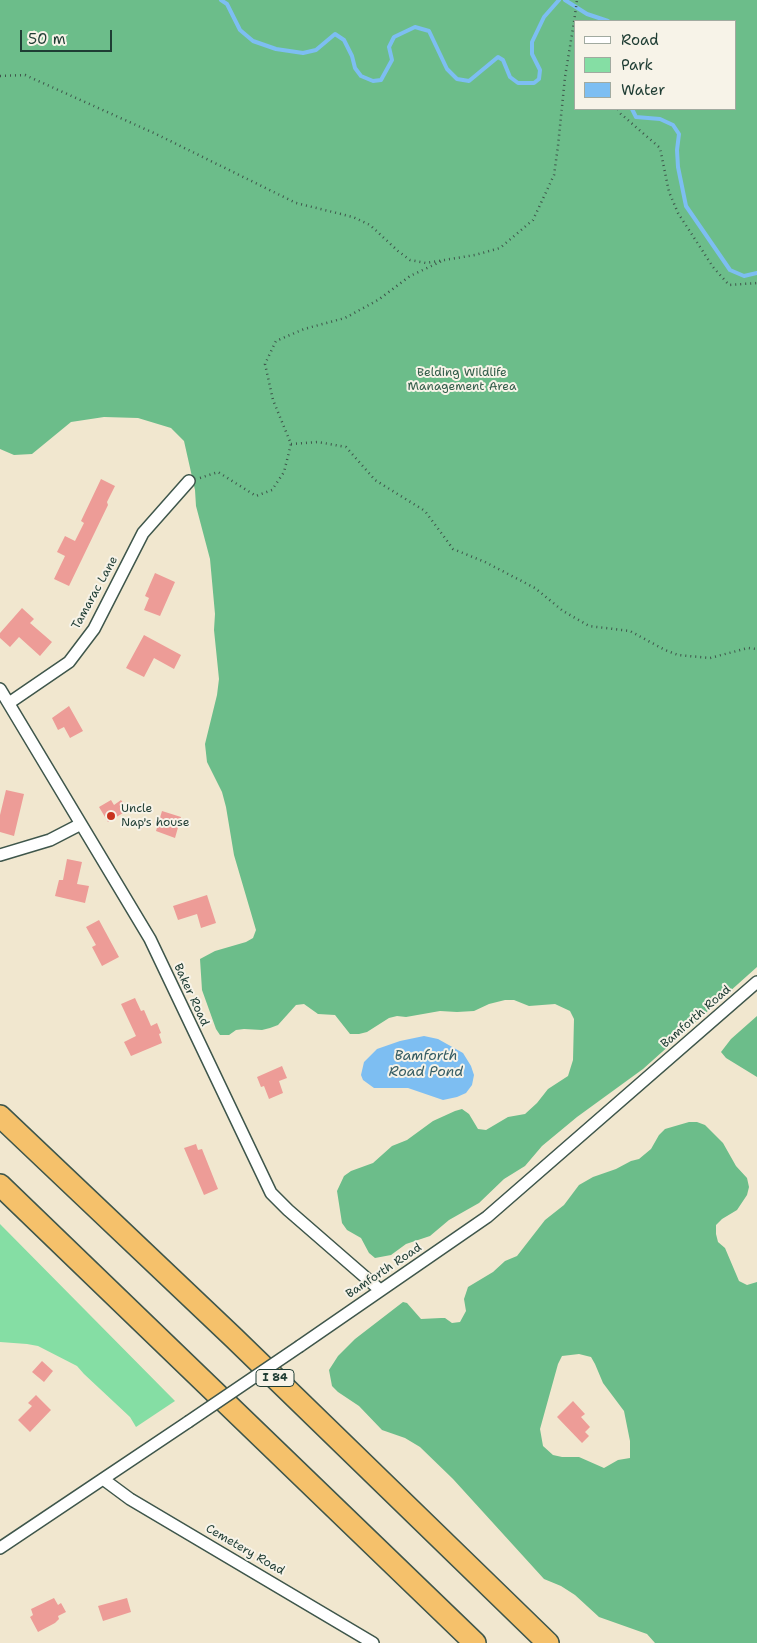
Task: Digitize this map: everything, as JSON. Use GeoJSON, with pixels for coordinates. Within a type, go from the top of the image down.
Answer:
{"type":"FeatureCollection","features":[{"type":"Feature","properties":{"kind":"highway","name":"I 84"},"geometry":{"type":"LineString","coordinates":[[0,1116],[234,1338],[548,1643]]}},
{"type":"Feature","properties":{"kind":"highway"},"geometry":{"type":"LineString","coordinates":[[0,1185],[475,1643]]}},
{"type":"Feature","properties":{"kind":"street","name":"Tamarac Lane"},"geometry":{"type":"LineString","coordinates":[[9,703],[69,662],[94,629],[143,533],[190,481]]}},
{"type":"Feature","properties":{"kind":"street","name":"Baker Road"},"geometry":{"type":"LineString","coordinates":[[0,689],[150,939],[271,1192],[288,1210],[380,1290]]}},
{"type":"Feature","properties":{"kind":"street"},"geometry":{"type":"LineString","coordinates":[[0,855],[50,840],[81,824]]}},
{"type":"Feature","properties":{"kind":"street","name":"Bamforth Road"},"geometry":{"type":"LineString","coordinates":[[0,1548],[300,1346],[487,1217],[757,982]]}},
{"type":"Feature","properties":{"kind":"street","name":"Cemetery Road"},"geometry":{"type":"LineString","coordinates":[[103,1479],[138,1503],[277,1584],[373,1643]]}},
{"type":"Feature","properties":{"kind":"path"},"geometry":{"type":"LineString","coordinates":[[575,20],[577,0]]}},
{"type":"Feature","properties":{"kind":"path"},"geometry":{"type":"LineString","coordinates":[[0,76],[26,76],[156,134],[296,203],[353,217],[370,225],[410,260],[426,263],[475,255],[500,248],[533,220],[554,175],[565,77],[574,28]]}},
{"type":"Feature","properties":{"kind":"path"},"geometry":{"type":"LineString","coordinates":[[618,110],[620,114],[660,148],[669,192],[678,213],[712,267],[729,285],[757,284]]}},
{"type":"Feature","properties":{"kind":"path"},"geometry":{"type":"LineString","coordinates":[[190,481],[218,472],[256,496],[272,490],[284,472],[291,444],[273,400],[265,364],[276,341],[304,329],[345,318],[378,300],[410,276],[445,259]]}},
{"type":"Feature","properties":{"kind":"path"},"geometry":{"type":"LineString","coordinates":[[291,444],[318,442],[346,447],[375,480],[425,511],[453,549],[485,562],[535,588],[563,611],[589,626],[630,631],[678,655],[710,658],[748,648],[757,649]]}},
{"type":"Feature","properties":{"kind":"green space","name":"Belding Wildlife Management Area"},"geometry":{"type":"Polygon","coordinates":[[[0,0],[757,0],[757,967],[643,1069],[577,1117],[542,1146],[525,1166],[504,1179],[479,1203],[449,1220],[430,1236],[406,1244],[391,1255],[375,1258],[369,1253],[361,1238],[347,1230],[342,1223],[337,1191],[344,1176],[351,1171],[373,1163],[392,1146],[407,1140],[433,1121],[455,1111],[462,1109],[469,1114],[478,1129],[486,1130],[508,1117],[525,1114],[548,1089],[568,1076],[573,1060],[574,1019],[570,1011],[555,1004],[529,1006],[514,1000],[505,1000],[489,1004],[474,1011],[440,1011],[406,1017],[397,1016],[389,1018],[367,1032],[350,1034],[335,1015],[318,1014],[304,1004],[296,1005],[278,1025],[270,1028],[262,1030],[236,1030],[229,1035],[220,1035],[202,990],[200,959],[215,951],[246,942],[253,938],[256,930],[234,855],[222,792],[207,762],[205,744],[219,679],[214,630],[215,614],[210,559],[196,506],[195,490],[184,441],[171,428],[138,418],[104,417],[71,422],[32,454],[14,455],[0,449],[0,0]]]}},
{"type":"Feature","properties":{"kind":"green space"},"geometry":{"type":"Polygon","coordinates":[[[757,1016],[757,1077],[726,1058],[721,1052],[731,1039],[757,1016]]]}},
{"type":"Feature","properties":{"kind":"green space"},"geometry":{"type":"Polygon","coordinates":[[[689,1122],[705,1125],[723,1143],[736,1166],[747,1178],[749,1187],[747,1195],[737,1210],[716,1225],[716,1234],[718,1242],[725,1248],[739,1281],[747,1285],[757,1282],[757,1643],[655,1643],[647,1634],[599,1617],[575,1595],[561,1586],[544,1579],[453,1479],[420,1447],[405,1438],[382,1430],[359,1406],[338,1392],[332,1386],[329,1370],[338,1356],[355,1339],[403,1302],[407,1303],[421,1319],[445,1318],[452,1323],[460,1322],[466,1311],[464,1299],[468,1287],[493,1272],[505,1261],[517,1256],[545,1220],[564,1205],[579,1185],[593,1177],[639,1159],[651,1149],[665,1129],[689,1122]],[[579,1354],[562,1356],[558,1364],[540,1429],[543,1446],[553,1455],[579,1457],[604,1468],[618,1460],[630,1458],[630,1441],[624,1411],[603,1383],[591,1357],[579,1354]]]}},
{"type":"Feature","properties":{"kind":"green space"},"geometry":{"type":"Polygon","coordinates":[[[0,1224],[175,1401],[136,1427],[130,1417],[77,1366],[38,1346],[0,1342],[0,1224]]]}},
{"type":"Feature","properties":{"kind":"water","name":"Bamforth Road Pond"},"geometry":{"type":"Polygon","coordinates":[[[424,1036],[438,1039],[463,1053],[474,1075],[472,1085],[466,1093],[443,1100],[408,1088],[374,1088],[363,1080],[361,1075],[364,1062],[377,1049],[400,1041],[424,1036]]]}},
{"type":"Feature","properties":{"kind":"building"},"geometry":{"type":"Polygon","coordinates":[[[101,479],[115,486],[107,502],[108,505],[69,586],[54,579],[65,556],[57,552],[65,536],[75,541],[84,523],[81,521],[101,479]]]}},
{"type":"Feature","properties":{"kind":"building"},"geometry":{"type":"Polygon","coordinates":[[[155,573],[175,582],[160,616],[144,610],[149,598],[145,596],[155,573]]]}},
{"type":"Feature","properties":{"kind":"building"},"geometry":{"type":"Polygon","coordinates":[[[22,608],[34,619],[30,623],[52,642],[40,656],[19,637],[10,647],[0,638],[0,633],[22,608]]]}},
{"type":"Feature","properties":{"kind":"building"},"geometry":{"type":"Polygon","coordinates":[[[144,635],[181,655],[174,669],[154,658],[144,677],[126,668],[144,635]]]}},
{"type":"Feature","properties":{"kind":"building"},"geometry":{"type":"Polygon","coordinates":[[[69,706],[83,731],[70,738],[64,727],[58,730],[52,718],[69,706]]]}},
{"type":"Feature","properties":{"kind":"building"},"geometry":{"type":"Polygon","coordinates":[[[6,790],[24,794],[14,836],[0,832],[0,815],[6,790]]]}},
{"type":"Feature","properties":{"kind":"building","name":"Uncle Nap's house"},"geometry":{"type":"Polygon","coordinates":[[[111,800],[114,805],[121,800],[128,810],[108,822],[99,807],[111,800]]]}},
{"type":"Feature","properties":{"kind":"building"},"geometry":{"type":"Polygon","coordinates":[[[162,811],[181,817],[175,838],[156,831],[162,811]]]}},
{"type":"Feature","properties":{"kind":"building"},"geometry":{"type":"Polygon","coordinates":[[[67,859],[82,862],[77,884],[89,886],[85,903],[55,896],[59,880],[63,880],[67,859]]]}},
{"type":"Feature","properties":{"kind":"building"},"geometry":{"type":"Polygon","coordinates":[[[207,895],[216,923],[201,928],[197,914],[178,920],[173,906],[207,895]]]}},
{"type":"Feature","properties":{"kind":"building"},"geometry":{"type":"Polygon","coordinates":[[[99,920],[119,957],[102,966],[92,947],[96,945],[86,927],[99,920]]]}},
{"type":"Feature","properties":{"kind":"building"},"geometry":{"type":"Polygon","coordinates":[[[135,998],[141,1011],[144,1010],[151,1026],[157,1023],[162,1043],[131,1056],[124,1042],[136,1036],[121,1004],[135,998]]]}},
{"type":"Feature","properties":{"kind":"building"},"geometry":{"type":"Polygon","coordinates":[[[282,1066],[287,1078],[279,1081],[283,1093],[269,1099],[264,1086],[261,1087],[257,1077],[282,1066]]]}},
{"type":"Feature","properties":{"kind":"building"},"geometry":{"type":"Polygon","coordinates":[[[196,1144],[198,1150],[202,1149],[218,1189],[204,1195],[184,1148],[196,1144]]]}},
{"type":"Feature","properties":{"kind":"building"},"geometry":{"type":"Polygon","coordinates":[[[42,1361],[53,1371],[44,1382],[32,1372],[42,1361]]]}},
{"type":"Feature","properties":{"kind":"building"},"geometry":{"type":"Polygon","coordinates":[[[36,1395],[51,1410],[30,1432],[18,1420],[32,1406],[28,1403],[36,1395]]]}},
{"type":"Feature","properties":{"kind":"building"},"geometry":{"type":"Polygon","coordinates":[[[573,1401],[585,1414],[581,1417],[590,1427],[585,1432],[589,1436],[582,1443],[557,1417],[573,1401]]]}},
{"type":"Feature","properties":{"kind":"building"},"geometry":{"type":"Polygon","coordinates":[[[54,1598],[58,1605],[61,1603],[66,1612],[58,1616],[59,1619],[55,1623],[38,1632],[30,1617],[33,1615],[31,1609],[54,1598]]]}},
{"type":"Feature","properties":{"kind":"building"},"geometry":{"type":"Polygon","coordinates":[[[127,1598],[131,1612],[103,1621],[98,1606],[127,1598]]]}},
{"type":"Feature","properties":{"kind":"waterway"},"geometry":{"type":"LineString","coordinates":[[221,0],[227,4],[240,30],[253,41],[276,49],[303,53],[316,50],[335,34],[344,40],[352,56],[355,68],[361,76],[373,81],[381,80],[392,60],[389,47],[394,37],[415,27],[429,31],[447,69],[457,79],[469,81],[498,57],[503,60],[510,77],[518,83],[534,83],[539,79],[540,70],[532,54],[532,42],[544,17],[559,0]]}},
{"type":"Feature","properties":{"kind":"waterway"},"geometry":{"type":"LineString","coordinates":[[565,0],[587,14],[605,20]]}},
{"type":"Feature","properties":{"kind":"waterway"},"geometry":{"type":"LineString","coordinates":[[632,110],[636,117],[660,119],[673,125],[679,134],[677,150],[678,167],[686,206],[730,270],[744,276],[757,273]]}},
{"type":"Feature","properties":{"kind":"place","name":"Uncle Nap's house"},"geometry":{"type":"Point","coordinates":[111,816]}}]}
